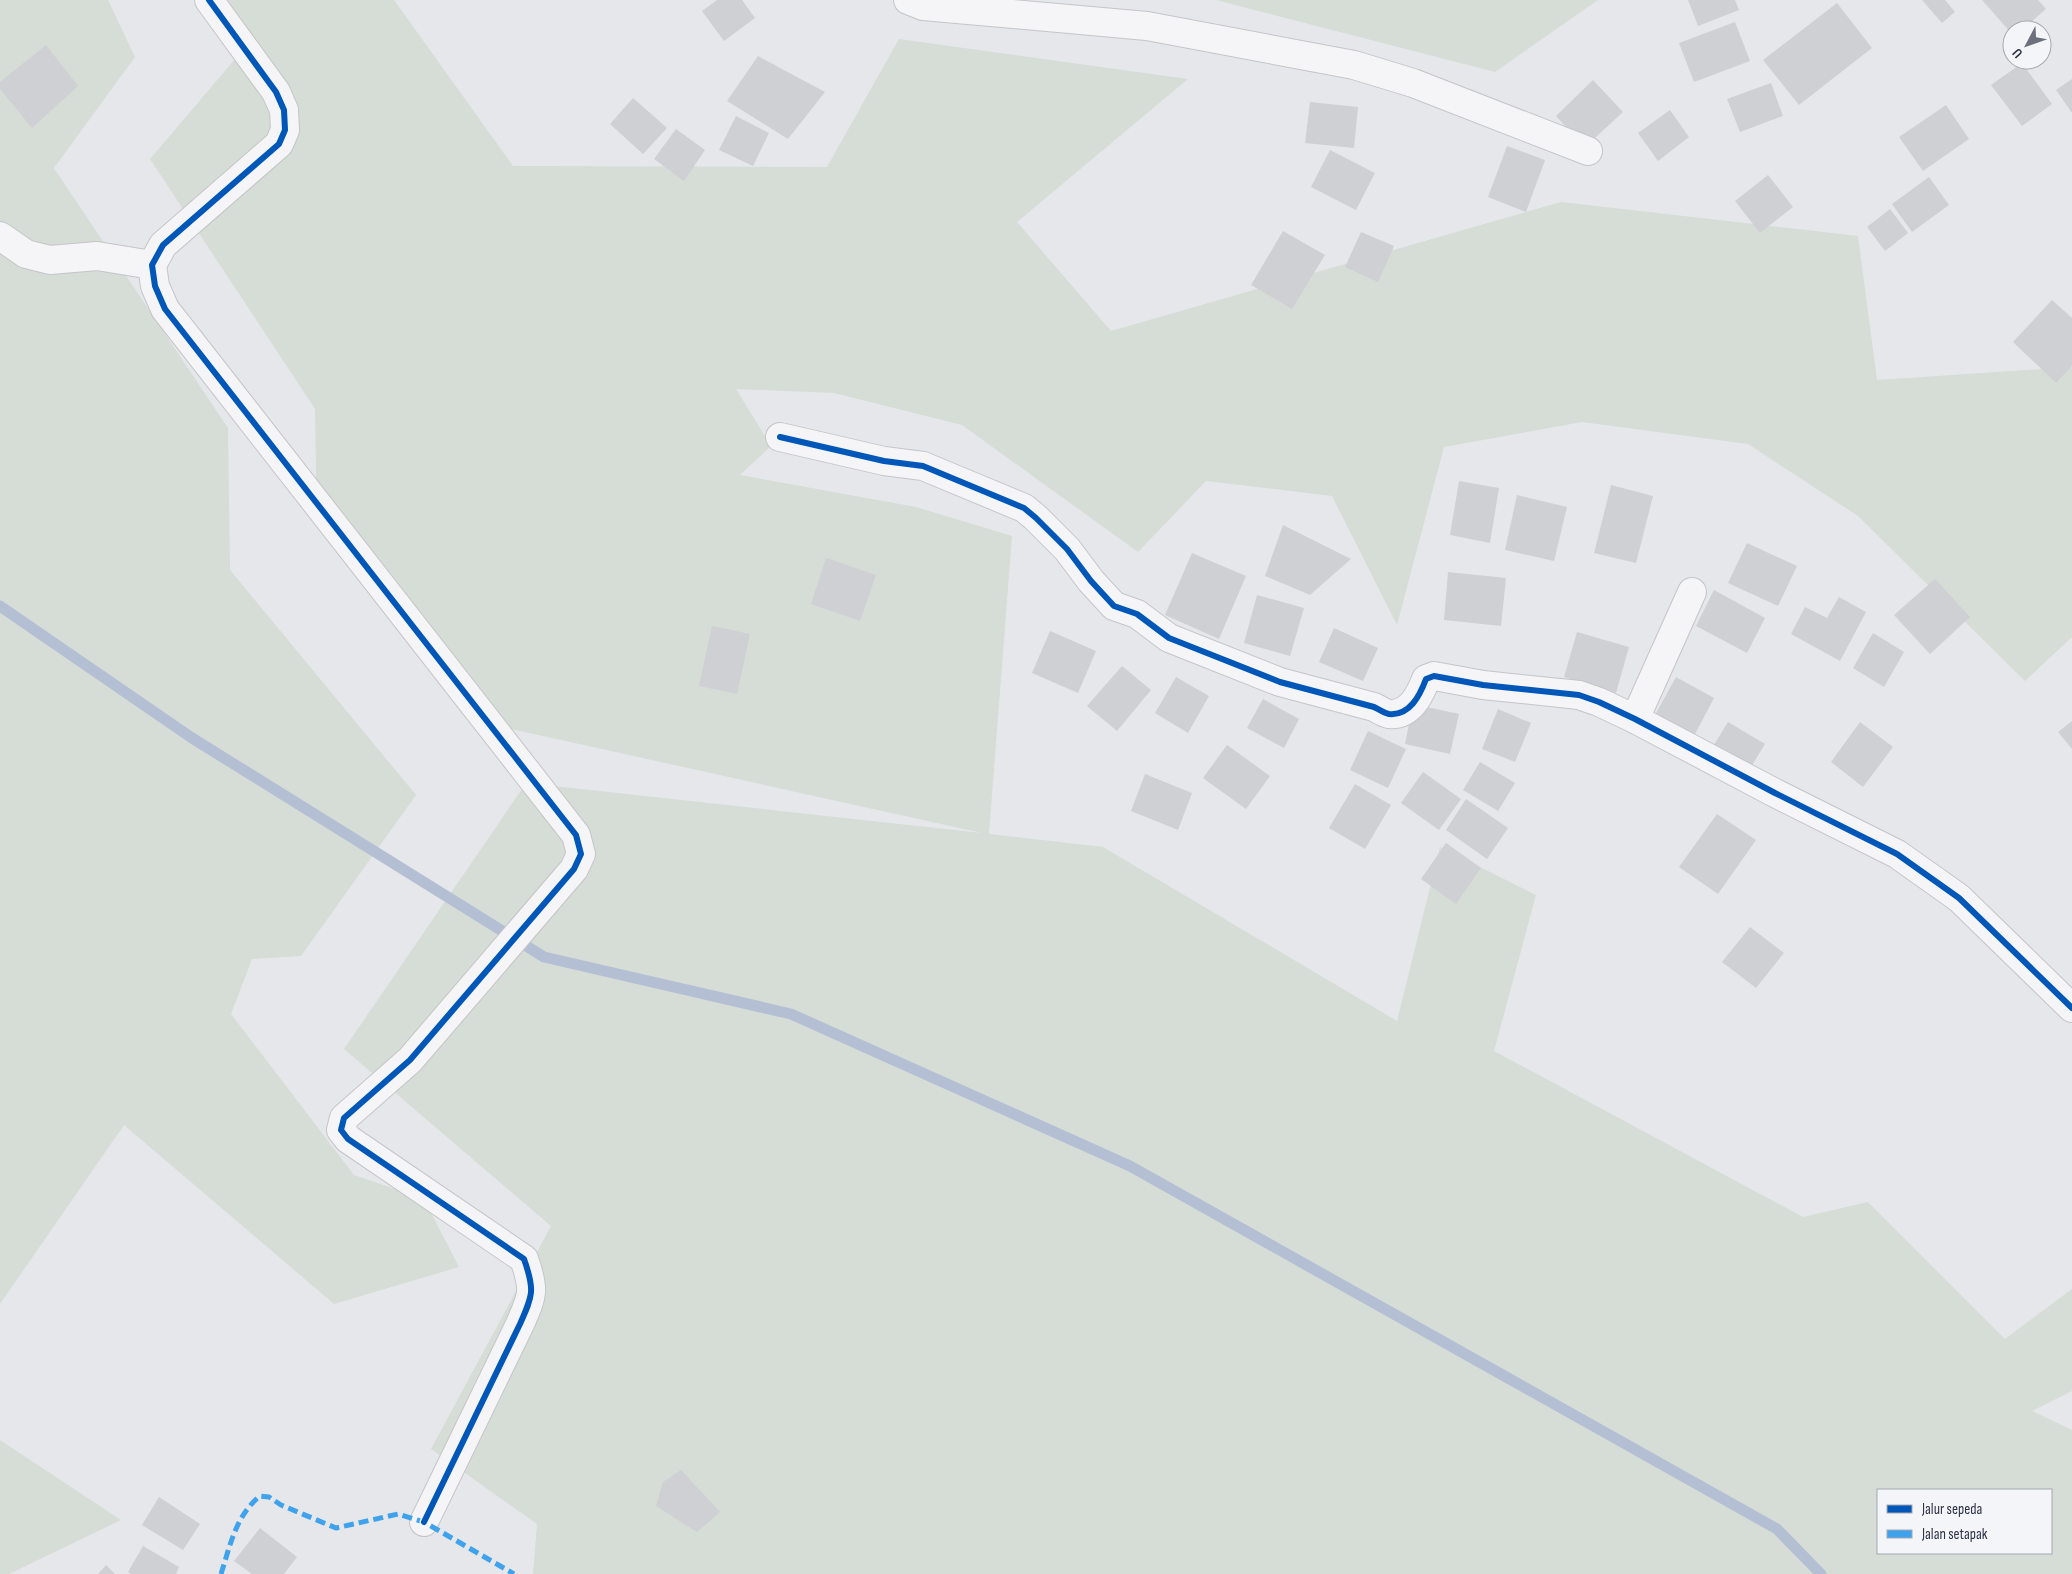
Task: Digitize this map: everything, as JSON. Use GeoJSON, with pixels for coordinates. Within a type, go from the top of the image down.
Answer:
{"type":"FeatureCollection","features":[{"type":"Feature","properties":{"kind":"street"},"geometry":{"type":"LineString","coordinates":[[209,0],[276,92],[284,110],[285,130],[279,144],[163,245],[152,265],[154,286],[165,309],[576,835],[581,854],[574,869],[410,1060],[344,1118],[341,1130],[348,1139],[524,1259],[532,1281],[531,1299],[520,1324],[424,1522]]}},
{"type":"Feature","properties":{"kind":"street"},"geometry":{"type":"LineString","coordinates":[[908,0],[923,6],[1146,26],[1354,65],[1412,83],[1588,151]]}},
{"type":"Feature","properties":{"kind":"street"},"geometry":{"type":"LineString","coordinates":[[0,236],[26,254],[50,260],[97,256],[152,265]]}},
{"type":"Feature","properties":{"kind":"street"},"geometry":{"type":"LineString","coordinates":[[780,437],[884,461],[922,466],[1024,508],[1067,549],[1091,581],[1114,606],[1137,614],[1169,638],[1280,682],[1374,707],[1388,714],[1401,712],[1410,706],[1420,696],[1426,679],[1439,676],[1483,685],[1579,696],[1635,719],[1775,793],[1897,854],[1959,898],[2072,1008]]}},
{"type":"Feature","properties":{"kind":"street"},"geometry":{"type":"LineString","coordinates":[[1635,719],[1692,592]]}},
{"type":"Feature","properties":{"kind":"shaded area"},"geometry":{"type":"Polygon","coordinates":[[[0,0],[108,0],[135,57],[54,168],[228,428],[230,570],[416,795],[301,956],[252,959],[231,1014],[354,1175],[424,1199],[459,1267],[334,1304],[124,1125],[0,1304],[0,0]]]}},
{"type":"Feature","properties":{"kind":"shaded area"},"geometry":{"type":"Polygon","coordinates":[[[222,0],[394,0],[513,166],[827,167],[899,39],[1188,79],[1017,222],[1111,331],[1561,202],[1858,236],[1877,380],[2072,367],[2072,637],[2025,681],[1858,516],[1748,444],[1582,422],[1444,447],[1397,625],[1332,496],[1206,481],[1138,552],[962,425],[834,393],[736,389],[771,446],[740,475],[916,507],[1012,536],[989,834],[1103,847],[1397,1021],[1440,847],[1536,895],[1494,1051],[1803,1217],[1868,1202],[2005,1339],[2072,1289],[2072,1391],[2032,1411],[2072,1430],[2072,1574],[533,1574],[537,1524],[431,1449],[551,1226],[344,1049],[526,783],[982,833],[466,719],[317,527],[315,409],[150,159],[247,45],[222,0]]]}},
{"type":"Feature","properties":{"kind":"shaded area"},"geometry":{"type":"Polygon","coordinates":[[[1216,0],[1598,0],[1495,72],[1216,0]]]}},
{"type":"Feature","properties":{"kind":"shaded area"},"geometry":{"type":"Polygon","coordinates":[[[0,1440],[121,1520],[9,1574],[0,1574],[0,1440]]]}},
{"type":"Feature","properties":{"kind":"building"},"geometry":{"type":"Polygon","coordinates":[[[717,0],[742,0],[755,18],[724,41],[702,11],[717,0]]]}},
{"type":"Feature","properties":{"kind":"building"},"geometry":{"type":"Polygon","coordinates":[[[1688,0],[1735,0],[1739,10],[1698,26],[1688,0]]]}},
{"type":"Feature","properties":{"kind":"building"},"geometry":{"type":"Polygon","coordinates":[[[1922,0],[1945,0],[1955,12],[1942,23],[1922,0]]]}},
{"type":"Feature","properties":{"kind":"building"},"geometry":{"type":"Polygon","coordinates":[[[1982,0],[2038,0],[2046,9],[2033,20],[2002,20],[2002,23],[1982,0]]]}},
{"type":"Feature","properties":{"kind":"building"},"geometry":{"type":"Polygon","coordinates":[[[1837,3],[1872,48],[1799,105],[1763,60],[1837,3]]]}},
{"type":"Feature","properties":{"kind":"building"},"geometry":{"type":"Polygon","coordinates":[[[1735,22],[1750,61],[1694,82],[1679,43],[1735,22]]]}},
{"type":"Feature","properties":{"kind":"building"},"geometry":{"type":"Polygon","coordinates":[[[46,45],[78,86],[32,128],[0,89],[0,82],[46,45]]]}},
{"type":"Feature","properties":{"kind":"building"},"geometry":{"type":"Polygon","coordinates":[[[758,56],[825,92],[788,139],[727,101],[758,56]]]}},
{"type":"Feature","properties":{"kind":"building"},"geometry":{"type":"Polygon","coordinates":[[[2012,70],[2027,70],[2052,104],[2022,126],[1991,85],[2012,70]]]}},
{"type":"Feature","properties":{"kind":"building"},"geometry":{"type":"Polygon","coordinates":[[[2072,79],[2072,113],[2056,90],[2072,79]]]}},
{"type":"Feature","properties":{"kind":"building"},"geometry":{"type":"Polygon","coordinates":[[[1593,80],[1623,112],[1585,147],[1556,116],[1593,80]]]}},
{"type":"Feature","properties":{"kind":"building"},"geometry":{"type":"Polygon","coordinates":[[[1771,83],[1783,116],[1740,132],[1727,99],[1771,83]]]}},
{"type":"Feature","properties":{"kind":"building"},"geometry":{"type":"Polygon","coordinates":[[[633,98],[667,128],[643,154],[610,124],[633,98]]]}},
{"type":"Feature","properties":{"kind":"building"},"geometry":{"type":"Polygon","coordinates":[[[1310,102],[1358,107],[1354,148],[1305,143],[1310,102]]]}},
{"type":"Feature","properties":{"kind":"building"},"geometry":{"type":"Polygon","coordinates":[[[1946,105],[1969,139],[1923,171],[1899,137],[1946,105]]]}},
{"type":"Feature","properties":{"kind":"building"},"geometry":{"type":"Polygon","coordinates":[[[1670,110],[1689,137],[1658,161],[1638,133],[1670,110]]]}},
{"type":"Feature","properties":{"kind":"building"},"geometry":{"type":"Polygon","coordinates":[[[736,116],[769,133],[753,166],[719,150],[736,116]]]}},
{"type":"Feature","properties":{"kind":"building"},"geometry":{"type":"Polygon","coordinates":[[[676,129],[705,150],[684,181],[654,159],[676,129]]]}},
{"type":"Feature","properties":{"kind":"building"},"geometry":{"type":"Polygon","coordinates":[[[1507,146],[1545,160],[1526,212],[1488,197],[1507,146]]]}},
{"type":"Feature","properties":{"kind":"building"},"geometry":{"type":"Polygon","coordinates":[[[1330,150],[1375,173],[1356,210],[1311,187],[1330,150]]]}},
{"type":"Feature","properties":{"kind":"building"},"geometry":{"type":"Polygon","coordinates":[[[1768,175],[1793,207],[1760,233],[1735,201],[1768,175]]]}},
{"type":"Feature","properties":{"kind":"building"},"geometry":{"type":"Polygon","coordinates":[[[1929,177],[1949,205],[1912,232],[1892,204],[1929,177]]]}},
{"type":"Feature","properties":{"kind":"building"},"geometry":{"type":"Polygon","coordinates":[[[1890,209],[1908,233],[1885,251],[1867,227],[1890,209]]]}},
{"type":"Feature","properties":{"kind":"building"},"geometry":{"type":"Polygon","coordinates":[[[1283,231],[1325,255],[1292,309],[1251,285],[1283,231]]]}},
{"type":"Feature","properties":{"kind":"building"},"geometry":{"type":"Polygon","coordinates":[[[1361,232],[1394,246],[1378,282],[1345,267],[1361,232]]]}},
{"type":"Feature","properties":{"kind":"building"},"geometry":{"type":"Polygon","coordinates":[[[2052,300],[2072,318],[2072,366],[2056,383],[2013,342],[2052,300]]]}},
{"type":"Feature","properties":{"kind":"building"},"geometry":{"type":"Polygon","coordinates":[[[1459,481],[1499,488],[1490,543],[1450,535],[1459,481]]]}},
{"type":"Feature","properties":{"kind":"building"},"geometry":{"type":"Polygon","coordinates":[[[1611,485],[1653,496],[1636,563],[1594,553],[1611,485]]]}},
{"type":"Feature","properties":{"kind":"building"},"geometry":{"type":"Polygon","coordinates":[[[1517,495],[1567,507],[1554,561],[1505,550],[1517,495]]]}},
{"type":"Feature","properties":{"kind":"building"},"geometry":{"type":"Polygon","coordinates":[[[1283,525],[1351,559],[1310,595],[1265,576],[1283,525]]]}},
{"type":"Feature","properties":{"kind":"building"},"geometry":{"type":"Polygon","coordinates":[[[1747,543],[1797,566],[1778,606],[1728,583],[1747,543]]]}},
{"type":"Feature","properties":{"kind":"building"},"geometry":{"type":"Polygon","coordinates":[[[1192,553],[1246,576],[1219,639],[1165,615],[1192,553]]]}},
{"type":"Feature","properties":{"kind":"building"},"geometry":{"type":"Polygon","coordinates":[[[826,558],[876,575],[860,621],[811,604],[826,558]]]}},
{"type":"Feature","properties":{"kind":"building"},"geometry":{"type":"Polygon","coordinates":[[[1448,572],[1506,578],[1501,626],[1444,620],[1448,572]]]}},
{"type":"Feature","properties":{"kind":"building"},"geometry":{"type":"Polygon","coordinates":[[[1935,579],[1970,617],[1930,654],[1894,615],[1935,579]]]}},
{"type":"Feature","properties":{"kind":"building"},"geometry":{"type":"Polygon","coordinates":[[[1714,590],[1765,618],[1747,653],[1696,626],[1714,590]]]}},
{"type":"Feature","properties":{"kind":"building"},"geometry":{"type":"Polygon","coordinates":[[[1257,595],[1304,608],[1290,656],[1244,643],[1257,595]]]}},
{"type":"Feature","properties":{"kind":"building"},"geometry":{"type":"Polygon","coordinates":[[[1839,597],[1866,612],[1840,661],[1791,634],[1805,607],[1827,618],[1839,597]]]}},
{"type":"Feature","properties":{"kind":"building"},"geometry":{"type":"Polygon","coordinates":[[[712,626],[750,634],[737,694],[699,686],[712,626]]]}},
{"type":"Feature","properties":{"kind":"building"},"geometry":{"type":"Polygon","coordinates":[[[1334,628],[1378,648],[1363,681],[1319,662],[1334,628]]]}},
{"type":"Feature","properties":{"kind":"building"},"geometry":{"type":"Polygon","coordinates":[[[1050,631],[1096,651],[1078,693],[1032,673],[1050,631]]]}},
{"type":"Feature","properties":{"kind":"building"},"geometry":{"type":"Polygon","coordinates":[[[1577,632],[1629,647],[1616,693],[1564,677],[1577,632]]]}},
{"type":"Feature","properties":{"kind":"building"},"geometry":{"type":"Polygon","coordinates":[[[1873,633],[1904,652],[1884,687],[1853,668],[1873,633]]]}},
{"type":"Feature","properties":{"kind":"building"},"geometry":{"type":"Polygon","coordinates":[[[1122,666],[1151,690],[1117,731],[1087,706],[1122,666]]]}},
{"type":"Feature","properties":{"kind":"building"},"geometry":{"type":"Polygon","coordinates":[[[1176,677],[1209,696],[1188,733],[1155,713],[1176,677]]]}},
{"type":"Feature","properties":{"kind":"building"},"geometry":{"type":"Polygon","coordinates":[[[1676,677],[1714,698],[1694,736],[1655,715],[1676,677]]]}},
{"type":"Feature","properties":{"kind":"building"},"geometry":{"type":"Polygon","coordinates":[[[1263,699],[1299,719],[1284,748],[1247,728],[1263,699]]]}},
{"type":"Feature","properties":{"kind":"building"},"geometry":{"type":"Polygon","coordinates":[[[1413,704],[1459,714],[1450,754],[1405,744],[1413,704]]]}},
{"type":"Feature","properties":{"kind":"building"},"geometry":{"type":"Polygon","coordinates":[[[1498,709],[1531,723],[1515,762],[1482,749],[1498,709]]]}},
{"type":"Feature","properties":{"kind":"building"},"geometry":{"type":"Polygon","coordinates":[[[2072,721],[2072,749],[2058,732],[2072,721]]]}},
{"type":"Feature","properties":{"kind":"building"},"geometry":{"type":"Polygon","coordinates":[[[1728,722],[1765,744],[1746,775],[1709,753],[1728,722]]]}},
{"type":"Feature","properties":{"kind":"building"},"geometry":{"type":"Polygon","coordinates":[[[1860,722],[1893,747],[1863,787],[1831,762],[1860,722]]]}},
{"type":"Feature","properties":{"kind":"building"},"geometry":{"type":"Polygon","coordinates":[[[1368,731],[1406,749],[1388,788],[1350,770],[1368,731]]]}},
{"type":"Feature","properties":{"kind":"building"},"geometry":{"type":"Polygon","coordinates":[[[1227,745],[1270,776],[1246,809],[1203,778],[1227,745]]]}},
{"type":"Feature","properties":{"kind":"building"},"geometry":{"type":"Polygon","coordinates":[[[1480,762],[1515,783],[1498,811],[1463,790],[1480,762]]]}},
{"type":"Feature","properties":{"kind":"building"},"geometry":{"type":"Polygon","coordinates":[[[1423,772],[1461,799],[1439,830],[1401,803],[1423,772]]]}},
{"type":"Feature","properties":{"kind":"building"},"geometry":{"type":"Polygon","coordinates":[[[1145,774],[1192,793],[1178,830],[1131,811],[1145,774]]]}},
{"type":"Feature","properties":{"kind":"building"},"geometry":{"type":"Polygon","coordinates":[[[1355,784],[1391,805],[1365,849],[1329,828],[1355,784]]]}},
{"type":"Feature","properties":{"kind":"building"},"geometry":{"type":"Polygon","coordinates":[[[1466,799],[1508,828],[1487,859],[1446,830],[1466,799]]]}},
{"type":"Feature","properties":{"kind":"building"},"geometry":{"type":"Polygon","coordinates":[[[1717,814],[1756,840],[1718,894],[1679,867],[1717,814]]]}},
{"type":"Feature","properties":{"kind":"building"},"geometry":{"type":"Polygon","coordinates":[[[1446,843],[1481,868],[1456,904],[1421,879],[1446,843]]]}},
{"type":"Feature","properties":{"kind":"building"},"geometry":{"type":"Polygon","coordinates":[[[1750,927],[1784,953],[1756,988],[1722,962],[1750,927]]]}},
{"type":"Feature","properties":{"kind":"building"},"geometry":{"type":"Polygon","coordinates":[[[681,1470],[720,1512],[697,1532],[656,1506],[663,1482],[681,1470]]]}},
{"type":"Feature","properties":{"kind":"building"},"geometry":{"type":"Polygon","coordinates":[[[159,1497],[200,1524],[183,1550],[142,1525],[159,1497]]]}},
{"type":"Feature","properties":{"kind":"building"},"geometry":{"type":"Polygon","coordinates":[[[260,1528],[297,1557],[284,1574],[252,1574],[234,1561],[260,1528]]]}},
{"type":"Feature","properties":{"kind":"building"},"geometry":{"type":"Polygon","coordinates":[[[143,1546],[179,1567],[176,1574],[131,1574],[128,1572],[143,1546]]]}},
{"type":"Feature","properties":{"kind":"building"},"geometry":{"type":"Polygon","coordinates":[[[106,1565],[115,1574],[98,1574],[106,1565]]]}},
{"type":"Feature","properties":{"kind":"waterway"},"geometry":{"type":"LineString","coordinates":[[0,606],[192,738],[544,957],[791,1014],[1130,1166],[1777,1529],[1821,1574]]}},
{"type":"Feature","properties":{"kind":"marked path"},"geometry":{"type":"LineString","coordinates":[[221,1574],[239,1522],[245,1512],[260,1496],[269,1497],[281,1505],[336,1528],[398,1514],[424,1522],[514,1574]]}},
{"type":"Feature","properties":{"kind":"cycle path"},"geometry":{"type":"LineString","coordinates":[[209,0],[276,92],[284,110],[285,130],[279,144],[163,245],[152,265],[155,286],[165,309],[576,835],[581,854],[574,869],[410,1060],[344,1118],[341,1130],[348,1139],[524,1259],[530,1278],[530,1299],[524,1314],[424,1522]]}},
{"type":"Feature","properties":{"kind":"cycle path"},"geometry":{"type":"LineString","coordinates":[[780,437],[884,461],[923,466],[1024,508],[1067,549],[1091,581],[1114,606],[1137,614],[1169,638],[1280,682],[1374,707],[1389,714],[1403,712],[1408,708],[1421,692],[1426,679],[1434,676],[1483,685],[1579,695],[1599,702],[1897,854],[1959,898],[2072,1008]]}}]}
